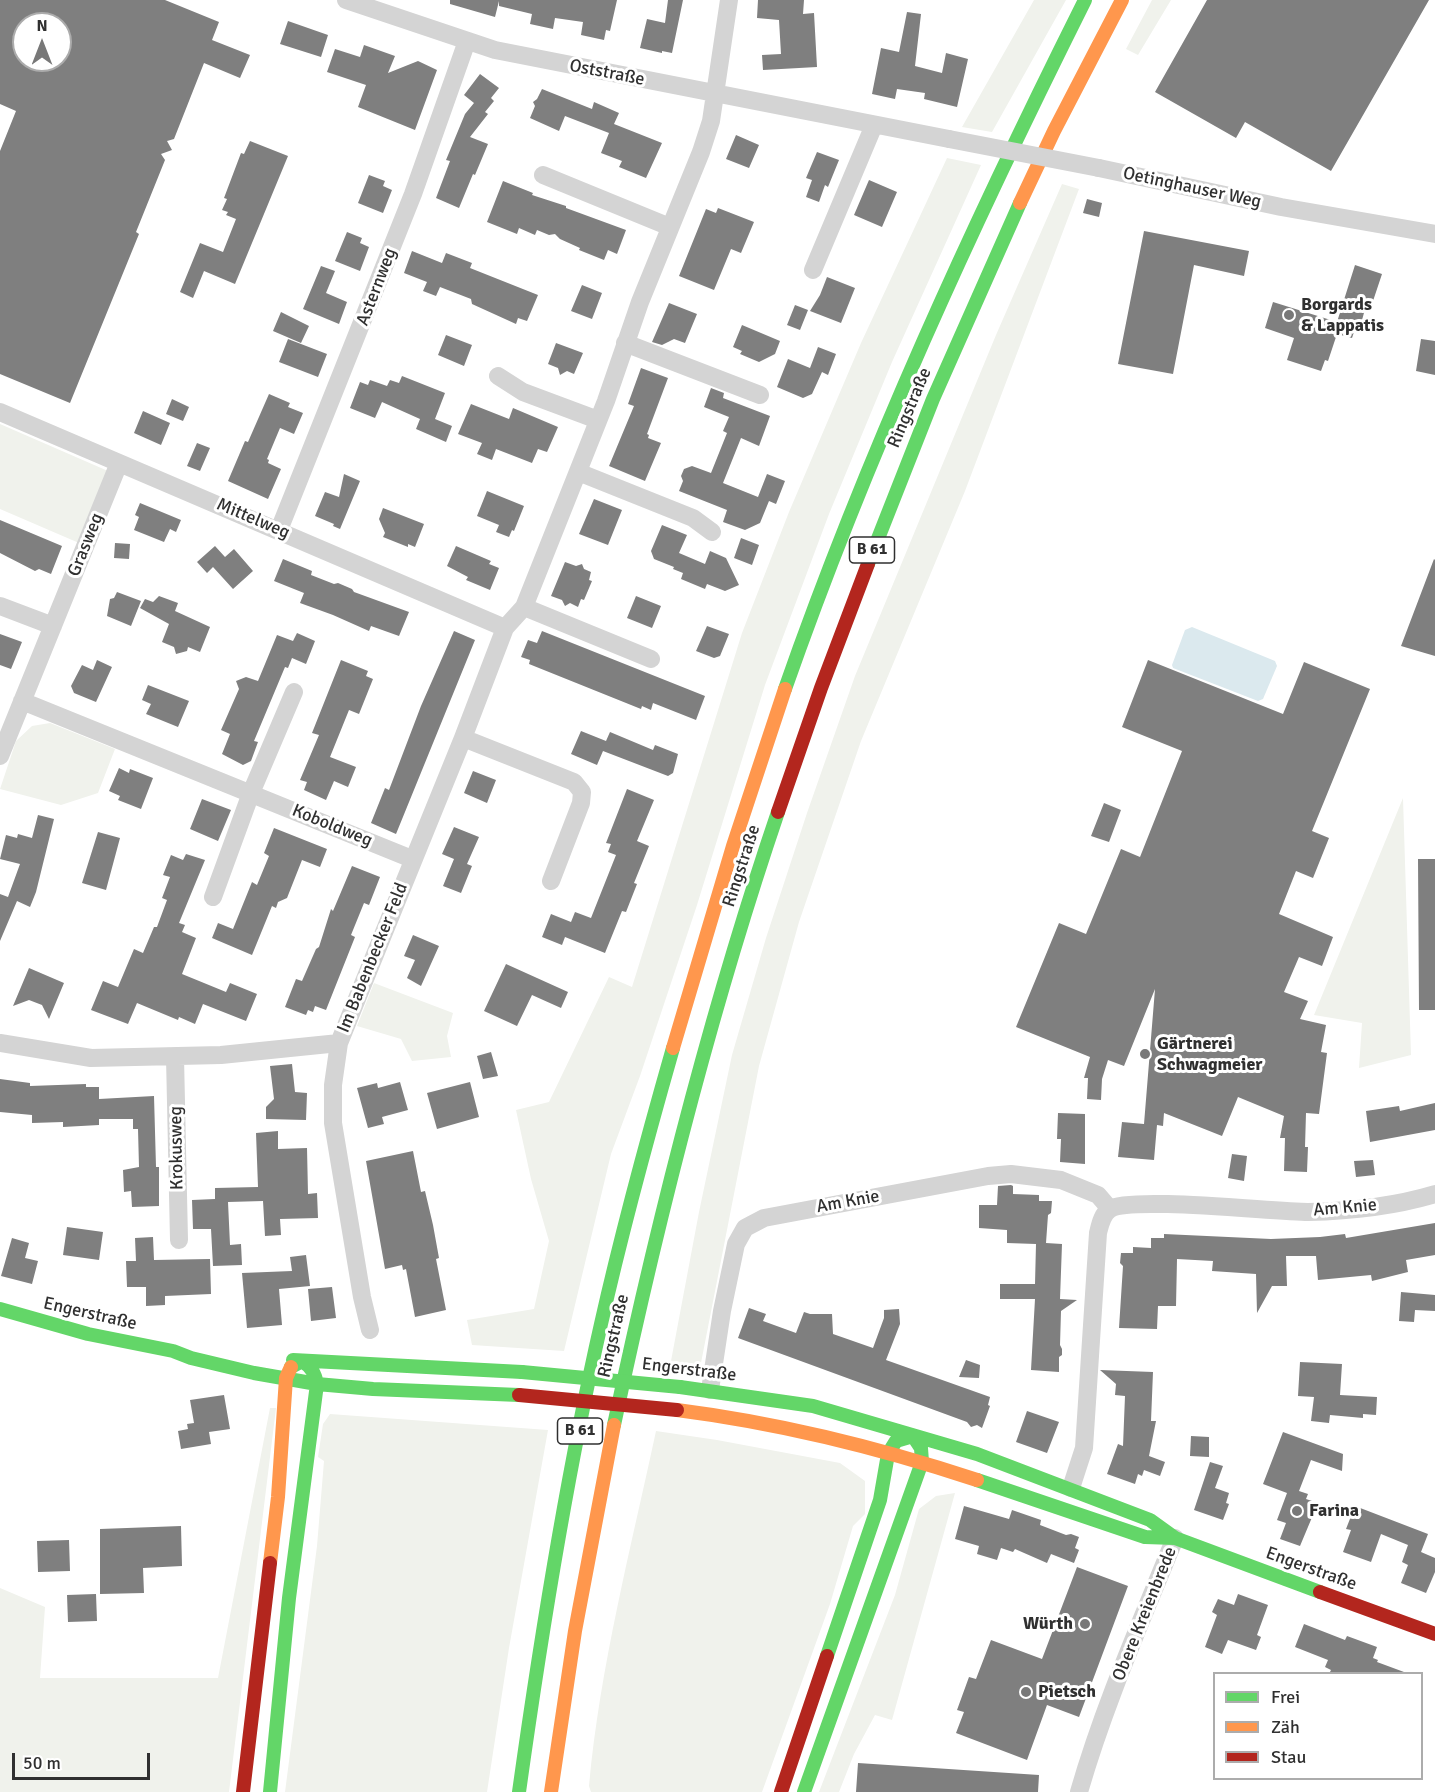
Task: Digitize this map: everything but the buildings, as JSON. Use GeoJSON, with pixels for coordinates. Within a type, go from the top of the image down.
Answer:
{"type":"FeatureCollection","features":[{"type":"Feature","properties":{"kind":"main road","name":"Ringstraße"},"geometry":{"type":"LineString","coordinates":[[519,1792],[538,1657],[595,1356],[654,1116],[706,932],[746,806],[828,574],[879,446],[980,214],[1085,0]]}},
{"type":"Feature","properties":{"kind":"main road","name":"Ringstraße"},"geometry":{"type":"LineString","coordinates":[[551,1792],[588,1557],[628,1357],[684,1124],[747,907],[818,693],[904,467],[948,362],[1056,128],[1122,0]]}},
{"type":"Feature","properties":{"kind":"main road","name":"Engerstraße"},"geometry":{"type":"LineString","coordinates":[[0,1309],[88,1334],[317,1384],[596,1401],[709,1414],[800,1431],[922,1462],[1145,1537],[1175,1538]]}},
{"type":"Feature","properties":{"kind":"main road","name":"Engerstraße"},"geometry":{"type":"LineString","coordinates":[[173,1351],[191,1350],[248,1357]]}},
{"type":"Feature","properties":{"kind":"main road","name":"Engerstraße"},"geometry":{"type":"LineString","coordinates":[[280,1359],[522,1372],[710,1390],[813,1406],[987,1457],[1150,1520],[1175,1538],[1435,1634]]}},
{"type":"Feature","properties":{"kind":"main road"},"geometry":{"type":"LineString","coordinates":[[243,1792],[278,1497],[286,1378],[292,1364],[302,1361],[310,1366],[316,1375],[317,1384],[289,1598],[270,1792]]}},
{"type":"Feature","properties":{"kind":"main road"},"geometry":{"type":"LineString","coordinates":[[780,1792],[880,1500],[893,1443],[913,1436],[923,1452],[922,1462],[804,1792]]}},
{"type":"Feature","properties":{"kind":"main road"},"geometry":{"type":"LineString","coordinates":[[588,1557],[597,1589]]}},
{"type":"Feature","properties":{"kind":"main road"},"geometry":{"type":"LineString","coordinates":[[507,1769],[525,1749]]}},
{"type":"Feature","properties":{"kind":"street","name":"Oststraße"},"geometry":{"type":"LineString","coordinates":[[345,0],[495,50],[949,139]]}},
{"type":"Feature","properties":{"kind":"street","name":"Im Babenbecker Feld"},"geometry":{"type":"LineString","coordinates":[[370,1330],[362,1297],[333,1123],[333,1085],[339,1043],[505,628],[524,607],[701,152],[711,121],[729,0]]}},
{"type":"Feature","properties":{"kind":"street","name":"Asternweg"},"geometry":{"type":"LineString","coordinates":[[279,530],[413,194],[467,41]]}},
{"type":"Feature","properties":{"kind":"street"},"geometry":{"type":"LineString","coordinates":[[813,270],[874,125]]}},
{"type":"Feature","properties":{"kind":"street","name":"Oetinghauser Weg"},"geometry":{"type":"LineString","coordinates":[[949,139],[1281,207],[1435,234]]}},
{"type":"Feature","properties":{"kind":"street"},"geometry":{"type":"LineString","coordinates":[[543,175],[670,227]]}},
{"type":"Feature","properties":{"kind":"street"},"geometry":{"type":"LineString","coordinates":[[625,343],[760,395]]}},
{"type":"Feature","properties":{"kind":"street"},"geometry":{"type":"LineString","coordinates":[[498,376],[523,392],[598,420]]}},
{"type":"Feature","properties":{"kind":"street","name":"Mittelweg"},"geometry":{"type":"LineString","coordinates":[[0,412],[505,628]]}},
{"type":"Feature","properties":{"kind":"street","name":"Grasweg"},"geometry":{"type":"LineString","coordinates":[[0,756],[119,463]]}},
{"type":"Feature","properties":{"kind":"street"},"geometry":{"type":"LineString","coordinates":[[578,472],[693,518],[712,532]]}},
{"type":"Feature","properties":{"kind":"street"},"geometry":{"type":"LineString","coordinates":[[0,606],[53,626]]}},
{"type":"Feature","properties":{"kind":"street"},"geometry":{"type":"LineString","coordinates":[[524,607],[651,660]]}},
{"type":"Feature","properties":{"kind":"street"},"geometry":{"type":"LineString","coordinates":[[213,897],[251,794],[294,692]]}},
{"type":"Feature","properties":{"kind":"street","name":"Koboldweg"},"geometry":{"type":"LineString","coordinates":[[22,701],[412,859]]}},
{"type":"Feature","properties":{"kind":"street"},"geometry":{"type":"LineString","coordinates":[[462,738],[574,782],[582,792],[551,881]]}},
{"type":"Feature","properties":{"kind":"street"},"geometry":{"type":"LineString","coordinates":[[0,1043],[91,1058],[221,1055],[339,1043]]}},
{"type":"Feature","properties":{"kind":"street","name":"Krokusweg"},"geometry":{"type":"LineString","coordinates":[[175,1057],[179,1240]]}},
{"type":"Feature","properties":{"kind":"street","name":"Am Knie"},"geometry":{"type":"LineString","coordinates":[[710,1390],[718,1333],[736,1244],[745,1228],[764,1218],[988,1176],[1011,1174],[1061,1180],[1098,1196],[1110,1209],[1126,1205],[1167,1205],[1307,1212],[1345,1210],[1435,1194]]}},
{"type":"Feature","properties":{"kind":"street"},"geometry":{"type":"LineString","coordinates":[[1071,1488],[1084,1448],[1098,1233],[1102,1219],[1110,1209]]}},
{"type":"Feature","properties":{"kind":"street","name":"Obere Kreienbrede"},"geometry":{"type":"LineString","coordinates":[[1079,1792],[1131,1647],[1175,1538]]}},
{"type":"Feature","properties":{"kind":"shaded area"},"geometry":{"type":"Polygon","coordinates":[[[1034,0],[1066,0],[992,132],[962,127],[1034,0]]]}},
{"type":"Feature","properties":{"kind":"shaded area"},"geometry":{"type":"Polygon","coordinates":[[[1152,0],[1171,0],[1138,55],[1126,49],[1152,0]]]}},
{"type":"Feature","properties":{"kind":"shaded area"},"geometry":{"type":"Polygon","coordinates":[[[947,158],[981,165],[892,362],[829,514],[765,685],[697,905],[640,1076],[611,1154],[564,1351],[472,1345],[467,1320],[534,1309],[549,1241],[531,1179],[516,1110],[549,1102],[609,977],[632,987],[742,633],[789,512],[861,343],[947,158]]]}},
{"type":"Feature","properties":{"kind":"shaded area"},"geometry":{"type":"Polygon","coordinates":[[[1062,184],[1079,189],[965,491],[861,741],[799,922],[759,1066],[700,1368],[671,1361],[732,1055],[766,938],[807,813],[855,676],[996,335],[1062,184]]]}},
{"type":"Feature","properties":{"kind":"shaded area"},"geometry":{"type":"Polygon","coordinates":[[[0,424],[108,471],[79,543],[0,509],[0,424]]]}},
{"type":"Feature","properties":{"kind":"shaded area"},"geometry":{"type":"Polygon","coordinates":[[[1192,627],[1275,661],[1277,666],[1263,699],[1258,701],[1173,668],[1172,665],[1185,630],[1192,627]]]}},
{"type":"Feature","properties":{"kind":"shaded area"},"geometry":{"type":"Polygon","coordinates":[[[50,723],[115,749],[98,793],[61,805],[0,789],[16,741],[32,726],[50,723]]]}},
{"type":"Feature","properties":{"kind":"shaded area"},"geometry":{"type":"Polygon","coordinates":[[[1403,798],[1411,1055],[1359,1068],[1362,1023],[1314,1015],[1403,798]]]}},
{"type":"Feature","properties":{"kind":"shaded area"},"geometry":{"type":"Polygon","coordinates":[[[374,983],[453,1013],[447,1036],[451,1057],[412,1061],[401,1039],[357,1026],[374,983]]]}},
{"type":"Feature","properties":{"kind":"shaded area"},"geometry":{"type":"Polygon","coordinates":[[[270,1408],[276,1408],[229,1792],[0,1792],[0,1588],[45,1607],[40,1678],[218,1678],[270,1408]]]}},
{"type":"Feature","properties":{"kind":"shaded area"},"geometry":{"type":"Polygon","coordinates":[[[330,1414],[548,1430],[509,1648],[487,1792],[285,1792],[317,1546],[324,1461],[318,1457],[323,1424],[330,1414]]]}},
{"type":"Feature","properties":{"kind":"shaded area"},"geometry":{"type":"Polygon","coordinates":[[[656,1431],[840,1463],[865,1481],[865,1514],[853,1526],[830,1604],[762,1792],[591,1792],[589,1786],[608,1652],[656,1431]]]}},
{"type":"Feature","properties":{"kind":"shaded area"},"geometry":{"type":"Polygon","coordinates":[[[955,1493],[892,1720],[875,1715],[854,1754],[839,1792],[819,1792],[895,1595],[919,1509],[936,1496],[955,1493]]]}},
{"type":"Feature","properties":{"kind":"traffic: fast"},"geometry":{"type":"LineString","coordinates":[[785,689],[851,513],[924,340],[1043,84],[1085,0]]}},
{"type":"Feature","properties":{"kind":"traffic: fast"},"geometry":{"type":"LineString","coordinates":[[868,564],[933,399],[1020,203]]}},
{"type":"Feature","properties":{"kind":"traffic: fast"},"geometry":{"type":"LineString","coordinates":[[614,1425],[687,1116],[730,963],[778,812]]}},
{"type":"Feature","properties":{"kind":"traffic: fast"},"geometry":{"type":"LineString","coordinates":[[519,1792],[555,1557],[588,1382],[626,1220],[673,1048]]}},
{"type":"Feature","properties":{"kind":"traffic: fast"},"geometry":{"type":"LineString","coordinates":[[0,1309],[88,1334],[173,1351],[191,1358],[254,1373],[317,1384],[373,1389],[519,1395]]}},
{"type":"Feature","properties":{"kind":"traffic: fast"},"geometry":{"type":"LineString","coordinates":[[293,1360],[522,1372]]}},
{"type":"Feature","properties":{"kind":"traffic: fast"},"geometry":{"type":"LineString","coordinates":[[270,1792],[289,1598],[317,1384],[312,1371],[302,1361],[291,1367]]}},
{"type":"Feature","properties":{"kind":"traffic: fast"},"geometry":{"type":"LineString","coordinates":[[522,1372],[680,1387]]}},
{"type":"Feature","properties":{"kind":"traffic: fast"},"geometry":{"type":"LineString","coordinates":[[680,1387],[813,1406],[977,1454],[1150,1520],[1175,1538],[1320,1592]]}},
{"type":"Feature","properties":{"kind":"traffic: fast"},"geometry":{"type":"LineString","coordinates":[[804,1792],[922,1462],[921,1448],[913,1436],[896,1441],[888,1454],[880,1500],[827,1656]]}},
{"type":"Feature","properties":{"kind":"traffic: fast"},"geometry":{"type":"LineString","coordinates":[[977,1480],[1145,1537],[1175,1538]]}},
{"type":"Feature","properties":{"kind":"traffic: slow"},"geometry":{"type":"LineString","coordinates":[[1020,203],[1054,131],[1122,0]]}},
{"type":"Feature","properties":{"kind":"traffic: slow"},"geometry":{"type":"LineString","coordinates":[[673,1048],[733,846],[785,689]]}},
{"type":"Feature","properties":{"kind":"traffic: slow"},"geometry":{"type":"LineString","coordinates":[[270,1563],[278,1497],[286,1378],[291,1367]]}},
{"type":"Feature","properties":{"kind":"traffic: slow"},"geometry":{"type":"LineString","coordinates":[[677,1410],[791,1429],[904,1457],[977,1480]]}},
{"type":"Feature","properties":{"kind":"traffic: slow"},"geometry":{"type":"LineString","coordinates":[[551,1792],[575,1631],[614,1425]]}},
{"type":"Feature","properties":{"kind":"traffic: jam"},"geometry":{"type":"LineString","coordinates":[[778,812],[821,688],[868,564]]}},
{"type":"Feature","properties":{"kind":"traffic: jam"},"geometry":{"type":"LineString","coordinates":[[519,1395],[677,1410]]}},
{"type":"Feature","properties":{"kind":"traffic: jam"},"geometry":{"type":"LineString","coordinates":[[243,1792],[270,1563]]}},
{"type":"Feature","properties":{"kind":"traffic: jam"},"geometry":{"type":"LineString","coordinates":[[1320,1592],[1435,1634]]}},
{"type":"Feature","properties":{"kind":"traffic: jam"},"geometry":{"type":"LineString","coordinates":[[781,1792],[827,1656]]}},
{"type":"Feature","properties":{"kind":"place","name":"Borgards & Lappatis"},"geometry":{"type":"Point","coordinates":[1289,315]}},
{"type":"Feature","properties":{"kind":"place","name":"Gärtnerei Schwagmeier"},"geometry":{"type":"Point","coordinates":[1145,1054]}},
{"type":"Feature","properties":{"kind":"place","name":"Farina"},"geometry":{"type":"Point","coordinates":[1297,1511]}},
{"type":"Feature","properties":{"kind":"place","name":"Würth"},"geometry":{"type":"Point","coordinates":[1085,1624]}},
{"type":"Feature","properties":{"kind":"place","name":"Pietsch"},"geometry":{"type":"Point","coordinates":[1026,1692]}}]}
